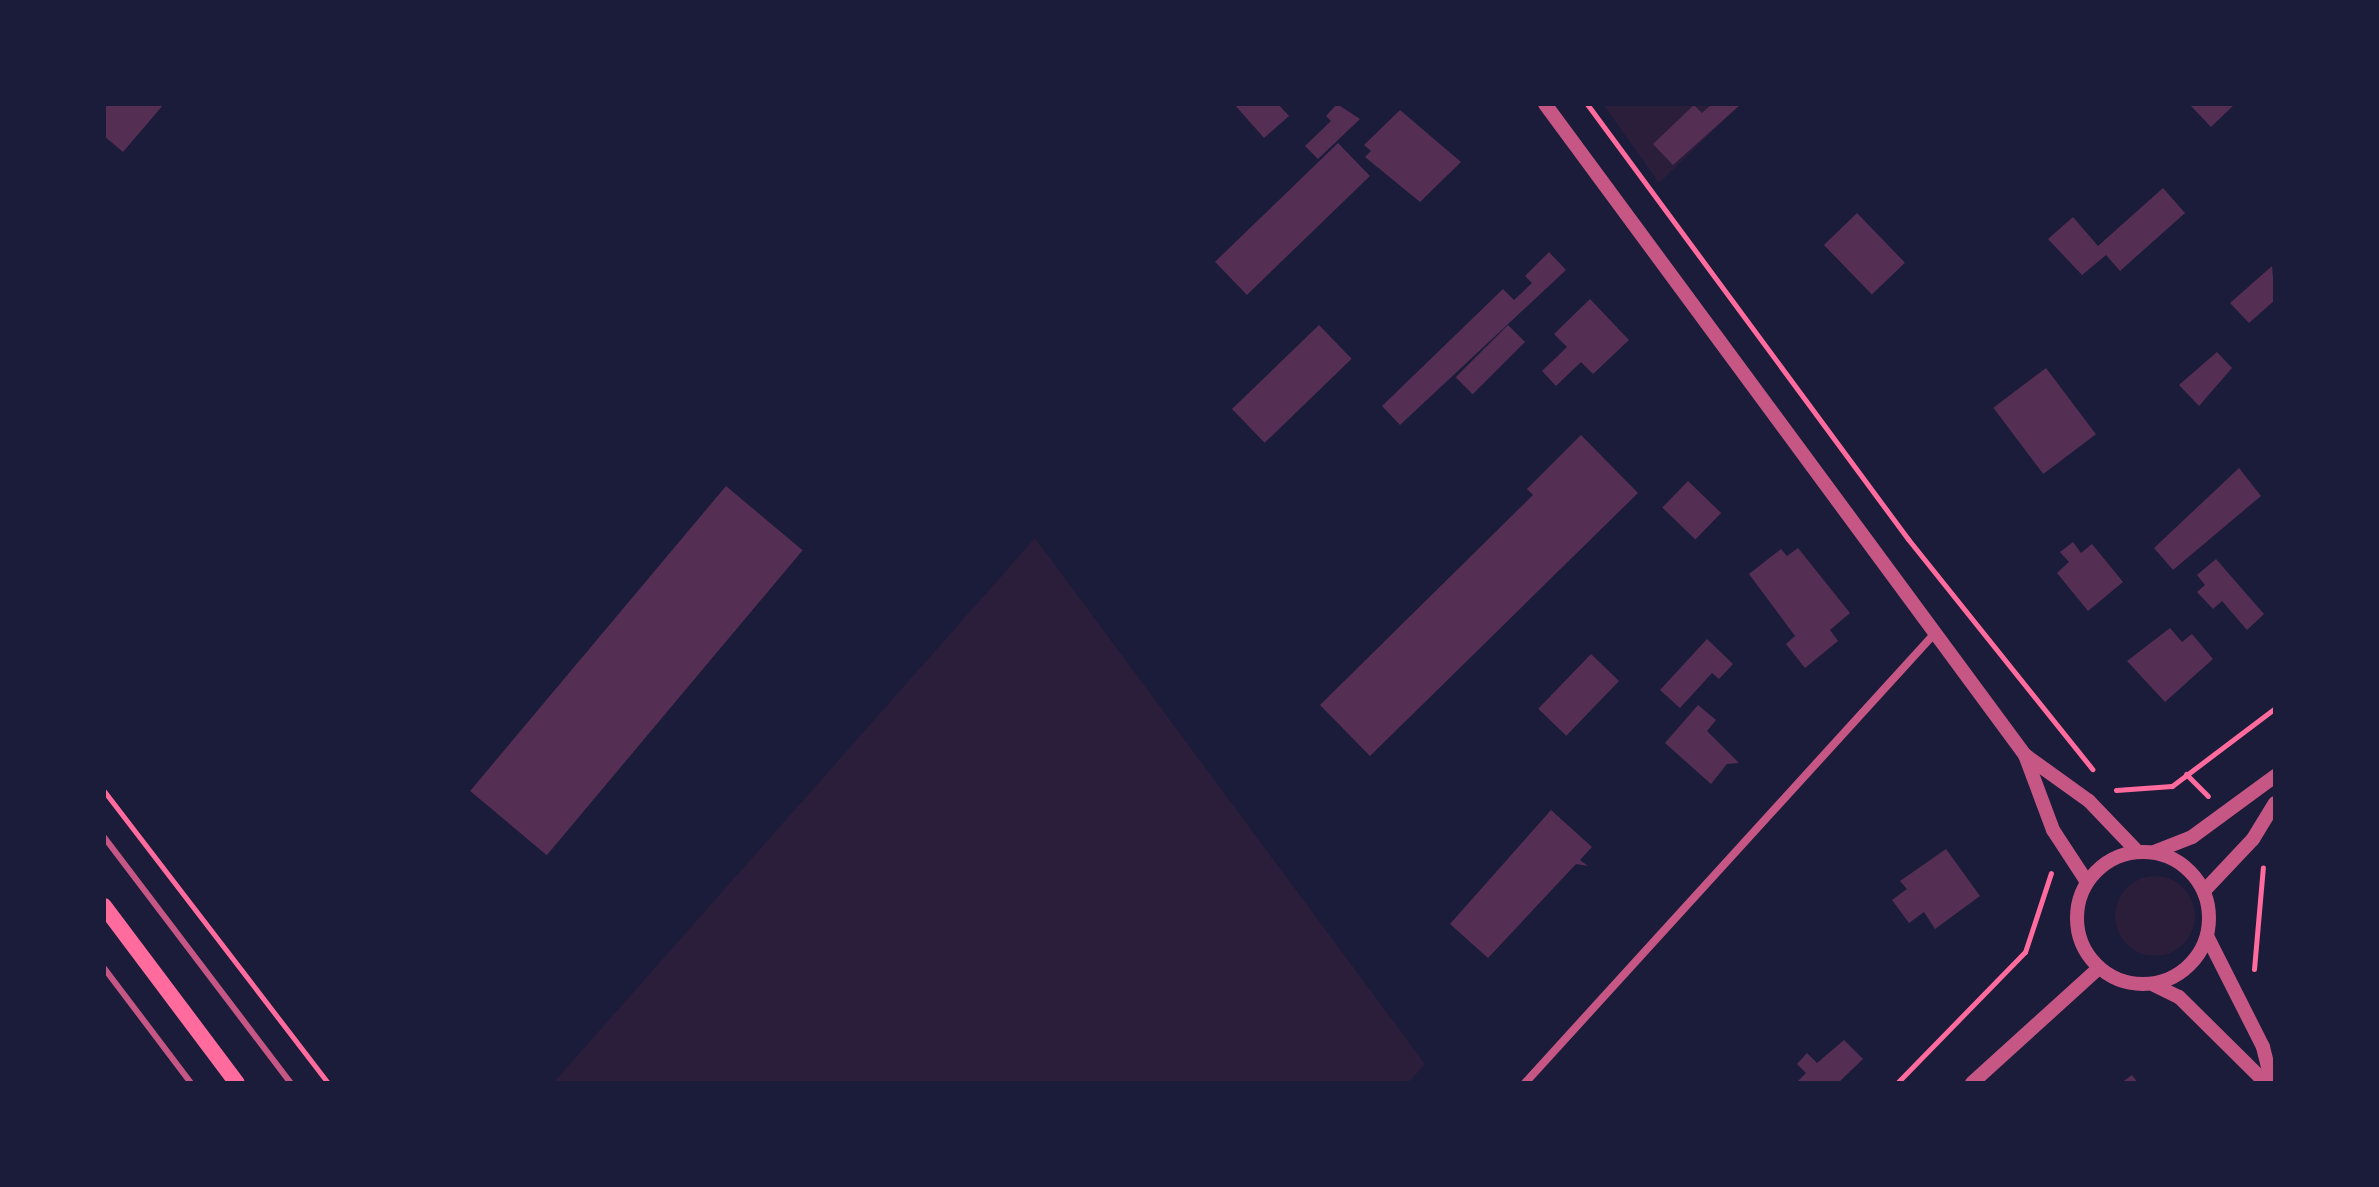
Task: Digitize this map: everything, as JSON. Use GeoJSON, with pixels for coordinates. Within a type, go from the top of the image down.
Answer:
{"type":"FeatureCollection","features":[{"type":"Feature","properties":{"kind":"main road"},"geometry":{"type":"LineString","coordinates":[[104,906],[237,1083]]}},
{"type":"Feature","properties":{"kind":"street"},"geometry":{"type":"LineString","coordinates":[[1545,104],[2025,755],[2053,830],[2087,882]]}},
{"type":"Feature","properties":{"kind":"street"},"geometry":{"type":"LineString","coordinates":[[1525,1083],[1935,633]]}},
{"type":"Feature","properties":{"kind":"street"},"geometry":{"type":"LineString","coordinates":[[2025,755],[2089,801],[2137,851]]}},
{"type":"Feature","properties":{"kind":"street"},"geometry":{"type":"LineString","coordinates":[[2154,852],[2192,837],[2275,776]]}},
{"type":"Feature","properties":{"kind":"street"},"geometry":{"type":"LineString","coordinates":[[2204,891],[2253,839],[2275,803]]}},
{"type":"Feature","properties":{"kind":"street"},"geometry":{"type":"LineString","coordinates":[[2154,852],[2175,859],[2204,891],[2207,936],[2263,1047],[2269,1083],[2179,997],[2152,984],[2117,980],[2099,968],[2076,925],[2087,882],[2119,854],[2154,852]]}},
{"type":"Feature","properties":{"kind":"street"},"geometry":{"type":"LineString","coordinates":[[2152,984],[2187,969],[2207,936]]}},
{"type":"Feature","properties":{"kind":"street"},"geometry":{"type":"LineString","coordinates":[[1972,1083],[2099,968]]}},
{"type":"Feature","properties":{"kind":"lane"},"geometry":{"type":"LineString","coordinates":[[104,837],[291,1083]]}},
{"type":"Feature","properties":{"kind":"lane"},"geometry":{"type":"LineString","coordinates":[[104,968],[191,1083]]}},
{"type":"Feature","properties":{"kind":"path"},"geometry":{"type":"LineString","coordinates":[[1587,104],[1908,539],[2099,779]]}},
{"type":"Feature","properties":{"kind":"path"},"geometry":{"type":"LineString","coordinates":[[2106,788],[2172,786],[2275,708]]}},
{"type":"Feature","properties":{"kind":"path"},"geometry":{"type":"LineString","coordinates":[[104,791],[328,1083]]}},
{"type":"Feature","properties":{"kind":"path"},"geometry":{"type":"LineString","coordinates":[[2253,979],[2268,854]]}},
{"type":"Feature","properties":{"kind":"path"},"geometry":{"type":"LineString","coordinates":[[1897,1083],[2025,952],[2051,881],[2047,860]]}},
{"type":"Feature","properties":{"kind":"shaded area"},"geometry":{"type":"Polygon","coordinates":[[[1603,104],[1741,104],[1659,183],[1603,104]]]}},
{"type":"Feature","properties":{"kind":"shaded area"},"geometry":{"type":"Polygon","coordinates":[[[1035,538],[1425,1064],[1408,1083],[553,1083],[1035,538]]]}},
{"type":"Feature","properties":{"kind":"shaded area"},"geometry":{"type":"Polygon","coordinates":[[[2155,876],[2170,879],[2183,888],[2192,901],[2195,916],[2192,931],[2183,944],[2170,953],[2155,956],[2140,953],[2127,944],[2118,931],[2115,916],[2118,901],[2127,888],[2140,879],[2155,876]]]}},
{"type":"Feature","properties":{"kind":"building"},"geometry":{"type":"Polygon","coordinates":[[[104,104],[164,104],[123,152],[104,136],[104,104]]]}},
{"type":"Feature","properties":{"kind":"building"},"geometry":{"type":"Polygon","coordinates":[[[1234,104],[1278,104],[1289,116],[1264,138],[1234,104]]]}},
{"type":"Feature","properties":{"kind":"building"},"geometry":{"type":"Polygon","coordinates":[[[1337,104],[1360,119],[1318,159],[1305,146],[1331,121],[1326,116],[1337,104]]]}},
{"type":"Feature","properties":{"kind":"building"},"geometry":{"type":"Polygon","coordinates":[[[1712,104],[1741,104],[1673,165],[1653,144],[1694,105],[1702,113],[1712,104]]]}},
{"type":"Feature","properties":{"kind":"building"},"geometry":{"type":"Polygon","coordinates":[[[2189,104],[2235,104],[2211,127],[2189,104]]]}},
{"type":"Feature","properties":{"kind":"building"},"geometry":{"type":"Polygon","coordinates":[[[1400,110],[1461,162],[1420,202],[1365,157],[1371,151],[1364,145],[1400,110]]]}},
{"type":"Feature","properties":{"kind":"building"},"geometry":{"type":"Polygon","coordinates":[[[1338,143],[1370,176],[1247,295],[1215,262],[1338,143]]]}},
{"type":"Feature","properties":{"kind":"building"},"geometry":{"type":"Polygon","coordinates":[[[2163,188],[2185,213],[2120,271],[2106,255],[2082,275],[2048,239],[2073,217],[2098,246],[2163,188]]]}},
{"type":"Feature","properties":{"kind":"building"},"geometry":{"type":"Polygon","coordinates":[[[1857,213],[1905,263],[1872,295],[1824,245],[1857,213]]]}},
{"type":"Feature","properties":{"kind":"building"},"geometry":{"type":"Polygon","coordinates":[[[1549,252],[1566,270],[1400,425],[1382,406],[1503,289],[1514,300],[1532,283],[1525,276],[1549,252]]]}},
{"type":"Feature","properties":{"kind":"building"},"geometry":{"type":"Polygon","coordinates":[[[2272,266],[2275,300],[2249,323],[2230,303],[2272,266]]]}},
{"type":"Feature","properties":{"kind":"building"},"geometry":{"type":"Polygon","coordinates":[[[1590,299],[1629,340],[1593,374],[1581,362],[1556,386],[1542,371],[1567,347],[1554,334],[1590,299]]]}},
{"type":"Feature","properties":{"kind":"building"},"geometry":{"type":"Polygon","coordinates":[[[1319,325],[1352,359],[1265,443],[1232,409],[1319,325]]]}},
{"type":"Feature","properties":{"kind":"building"},"geometry":{"type":"Polygon","coordinates":[[[1508,325],[1525,342],[1473,394],[1456,377],[1508,325]]]}},
{"type":"Feature","properties":{"kind":"building"},"geometry":{"type":"Polygon","coordinates":[[[2217,352],[2232,368],[2199,406],[2179,385],[2217,352]]]}},
{"type":"Feature","properties":{"kind":"building"},"geometry":{"type":"Polygon","coordinates":[[[2046,368],[2096,434],[2043,474],[1993,408],[2046,368]]]}},
{"type":"Feature","properties":{"kind":"building"},"geometry":{"type":"Polygon","coordinates":[[[1581,435],[1638,493],[1370,756],[1320,705],[1533,495],[1527,489],[1581,435]]]}},
{"type":"Feature","properties":{"kind":"building"},"geometry":{"type":"Polygon","coordinates":[[[2239,468],[2261,496],[2173,570],[2154,548],[2239,468]]]}},
{"type":"Feature","properties":{"kind":"building"},"geometry":{"type":"Polygon","coordinates":[[[1688,481],[1721,513],[1695,540],[1662,508],[1688,481]]]}},
{"type":"Feature","properties":{"kind":"building"},"geometry":{"type":"Polygon","coordinates":[[[726,486],[803,550],[547,855],[470,791],[726,486]]]}},
{"type":"Feature","properties":{"kind":"building"},"geometry":{"type":"Polygon","coordinates":[[[2073,542],[2081,553],[2092,544],[2123,582],[2088,611],[2057,573],[2069,562],[2060,552],[2073,542]]]}},
{"type":"Feature","properties":{"kind":"building"},"geometry":{"type":"Polygon","coordinates":[[[1798,548],[1850,613],[1830,630],[1838,641],[1805,668],[1786,644],[1795,636],[1749,574],[1781,549],[1787,556],[1798,548]]]}},
{"type":"Feature","properties":{"kind":"building"},"geometry":{"type":"Polygon","coordinates":[[[2216,559],[2264,614],[2247,630],[2222,601],[2213,609],[2197,592],[2205,585],[2197,575],[2216,559]]]}},
{"type":"Feature","properties":{"kind":"building"},"geometry":{"type":"Polygon","coordinates":[[[2170,628],[2182,642],[2192,634],[2213,659],[2165,702],[2127,661],[2170,628]]]}},
{"type":"Feature","properties":{"kind":"building"},"geometry":{"type":"Polygon","coordinates":[[[1707,639],[1733,664],[1719,679],[1712,673],[1680,708],[1660,690],[1707,639]]]}},
{"type":"Feature","properties":{"kind":"building"},"geometry":{"type":"Polygon","coordinates":[[[1591,654],[1619,681],[1566,736],[1538,709],[1591,654]]]}},
{"type":"Feature","properties":{"kind":"building"},"geometry":{"type":"Polygon","coordinates":[[[1698,705],[1716,720],[1707,731],[1739,763],[1727,764],[1711,784],[1665,743],[1698,705]]]}},
{"type":"Feature","properties":{"kind":"building"},"geometry":{"type":"Polygon","coordinates":[[[1551,810],[1592,847],[1580,860],[1588,866],[1576,864],[1488,958],[1450,924],[1551,810]]]}},
{"type":"Feature","properties":{"kind":"building"},"geometry":{"type":"Polygon","coordinates":[[[1946,849],[1980,896],[1935,929],[1924,912],[1909,923],[1892,900],[1907,889],[1900,881],[1946,849]]]}},
{"type":"Feature","properties":{"kind":"building"},"geometry":{"type":"Polygon","coordinates":[[[1844,1040],[1863,1059],[1838,1083],[1796,1083],[1806,1073],[1797,1064],[1807,1053],[1817,1063],[1844,1040]]]}},
{"type":"Feature","properties":{"kind":"building"},"geometry":{"type":"Polygon","coordinates":[[[2132,1075],[2138,1083],[2121,1083],[2132,1075]]]}}]}
